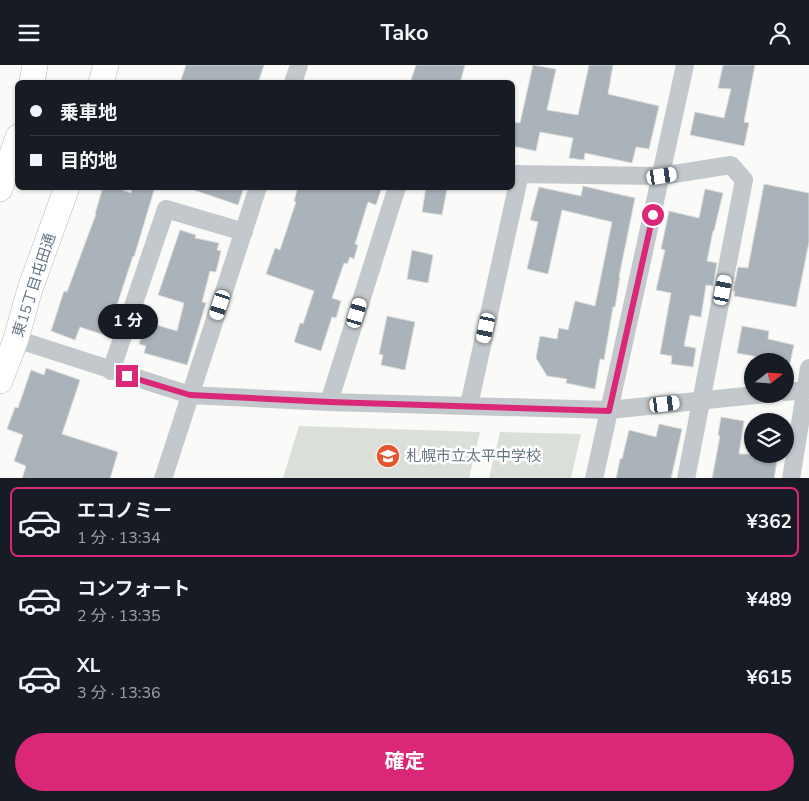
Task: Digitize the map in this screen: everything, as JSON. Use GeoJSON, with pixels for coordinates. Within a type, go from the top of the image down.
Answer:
{"type":"FeatureCollection","features":[{"type":"Feature","properties":{"kind":"street"},"geometry":{"type":"LineString","coordinates":[[32,80],[35,65]]}},
{"type":"Feature","properties":{"kind":"street"},"geometry":{"type":"LineString","coordinates":[[102,80],[106,65]]}},
{"type":"Feature","properties":{"kind":"street"},"geometry":{"type":"LineString","coordinates":[[294,80],[299,65]]}},
{"type":"Feature","properties":{"kind":"street"},"geometry":{"type":"LineString","coordinates":[[594,478],[685,65]]}},
{"type":"Feature","properties":{"kind":"street"},"geometry":{"type":"LineString","coordinates":[[0,189],[15,146]]}},
{"type":"Feature","properties":{"kind":"street"},"geometry":{"type":"LineString","coordinates":[[516,174],[662,176],[731,165],[744,180],[686,478]]}},
{"type":"Feature","properties":{"kind":"street","name":"東15丁目屯田通"},"geometry":{"type":"LineString","coordinates":[[0,381],[16,339],[30,289],[66,190]]}},
{"type":"Feature","properties":{"kind":"street"},"geometry":{"type":"LineString","coordinates":[[163,478],[257,190]]}},
{"type":"Feature","properties":{"kind":"street"},"geometry":{"type":"LineString","coordinates":[[329,402],[396,190]]}},
{"type":"Feature","properties":{"kind":"street"},"geometry":{"type":"LineString","coordinates":[[469,405],[513,190]]}},
{"type":"Feature","properties":{"kind":"street"},"geometry":{"type":"LineString","coordinates":[[111,371],[166,209],[244,232]]}},
{"type":"Feature","properties":{"kind":"street"},"geometry":{"type":"LineString","coordinates":[[16,339],[190,395],[329,402],[609,411],[744,396]]}},
{"type":"Feature","properties":{"kind":"street"},"geometry":{"type":"LineString","coordinates":[[791,478],[807,390],[809,368]]}},
{"type":"Feature","properties":{"kind":"street"},"geometry":{"type":"LineString","coordinates":[[794,391],[807,390]]}},
{"type":"Feature","properties":{"kind":"shaded area"},"geometry":{"type":"Polygon","coordinates":[[[299,426],[480,432],[469,478],[283,478],[299,426]]]}},
{"type":"Feature","properties":{"kind":"shaded area"},"geometry":{"type":"Polygon","coordinates":[[[500,432],[581,434],[571,478],[489,478],[500,432]]]}},
{"type":"Feature","properties":{"kind":"building"},"geometry":{"type":"Polygon","coordinates":[[[186,65],[264,65],[259,80],[181,80],[186,65]]]}},
{"type":"Feature","properties":{"kind":"building"},"geometry":{"type":"Polygon","coordinates":[[[416,65],[465,65],[461,80],[411,80],[416,65]]]}},
{"type":"Feature","properties":{"kind":"building"},"geometry":{"type":"Polygon","coordinates":[[[533,65],[556,69],[547,110],[578,115],[589,65],[613,65],[608,94],[659,106],[649,149],[636,147],[632,163],[585,153],[584,160],[569,158],[573,138],[540,132],[536,151],[515,147],[515,122],[520,123],[533,65]]]}},
{"type":"Feature","properties":{"kind":"building"},"geometry":{"type":"Polygon","coordinates":[[[723,65],[755,65],[744,122],[749,123],[744,146],[690,135],[695,112],[724,118],[731,89],[718,88],[723,65]]]}},
{"type":"Feature","properties":{"kind":"building"},"geometry":{"type":"Polygon","coordinates":[[[764,184],[809,193],[809,242],[796,307],[734,296],[735,291],[733,291],[738,267],[748,268],[764,184]]]}},
{"type":"Feature","properties":{"kind":"building"},"geometry":{"type":"Polygon","coordinates":[[[583,186],[635,198],[604,360],[600,359],[595,389],[566,383],[567,379],[547,376],[536,358],[540,336],[557,339],[559,328],[568,330],[575,301],[595,306],[612,222],[562,210],[548,274],[527,269],[538,222],[530,220],[539,187],[581,196],[583,186]]]}},
{"type":"Feature","properties":{"kind":"building"},"geometry":{"type":"Polygon","coordinates":[[[705,189],[723,193],[707,261],[717,263],[713,286],[706,285],[701,317],[690,315],[684,346],[696,348],[693,367],[671,364],[672,356],[660,354],[671,293],[656,290],[665,250],[661,249],[669,211],[699,218],[705,189]]]}},
{"type":"Feature","properties":{"kind":"building"},"geometry":{"type":"Polygon","coordinates":[[[102,190],[122,190],[131,193],[132,190],[154,190],[115,311],[118,312],[110,337],[80,327],[75,340],[51,331],[64,291],[67,292],[102,190]]]}},
{"type":"Feature","properties":{"kind":"building"},"geometry":{"type":"Polygon","coordinates":[[[194,190],[243,190],[238,205],[194,190]]]}},
{"type":"Feature","properties":{"kind":"building"},"geometry":{"type":"Polygon","coordinates":[[[297,190],[381,190],[376,205],[368,202],[355,244],[358,245],[354,259],[350,257],[347,264],[344,263],[332,298],[341,301],[336,318],[332,317],[321,351],[294,342],[300,323],[303,324],[314,291],[266,274],[275,248],[280,250],[296,202],[294,201],[297,190]]]}},
{"type":"Feature","properties":{"kind":"building"},"geometry":{"type":"Polygon","coordinates":[[[426,190],[447,190],[442,215],[422,212],[426,190]]]}},
{"type":"Feature","properties":{"kind":"building"},"geometry":{"type":"Polygon","coordinates":[[[180,230],[196,235],[195,238],[219,243],[217,250],[221,251],[216,272],[210,271],[202,302],[206,303],[187,365],[144,353],[146,346],[139,344],[146,322],[177,331],[184,303],[158,295],[180,230]]]}},
{"type":"Feature","properties":{"kind":"building"},"geometry":{"type":"Polygon","coordinates":[[[412,250],[433,255],[428,283],[407,279],[412,250]]]}},
{"type":"Feature","properties":{"kind":"building"},"geometry":{"type":"Polygon","coordinates":[[[387,316],[415,322],[405,370],[381,365],[383,355],[379,354],[387,316]]]}},
{"type":"Feature","properties":{"kind":"building"},"geometry":{"type":"Polygon","coordinates":[[[742,326],[769,331],[768,339],[794,345],[792,353],[737,353],[742,326]]]}},
{"type":"Feature","properties":{"kind":"building"},"geometry":{"type":"Polygon","coordinates":[[[46,368],[80,380],[62,434],[118,452],[110,478],[22,478],[26,466],[14,461],[23,435],[7,429],[15,407],[18,408],[31,370],[44,375],[46,368]]]}},
{"type":"Feature","properties":{"kind":"building"},"geometry":{"type":"Polygon","coordinates":[[[721,417],[744,421],[739,454],[744,454],[744,463],[777,463],[774,478],[712,478],[720,436],[718,435],[721,417]]]}},
{"type":"Feature","properties":{"kind":"building"},"geometry":{"type":"Polygon","coordinates":[[[659,424],[682,429],[671,478],[616,478],[629,430],[656,437],[659,424]]]}},
{"type":"Feature","properties":{"kind":"place","name":"札幌市立太平中学校"},"geometry":{"type":"Point","coordinates":[388,456]}},
{"type":"Feature","properties":{"kind":"route"},"geometry":{"type":"LineString","coordinates":[[127,376],[190,395],[329,402],[609,411],[653,215]]}}]}
